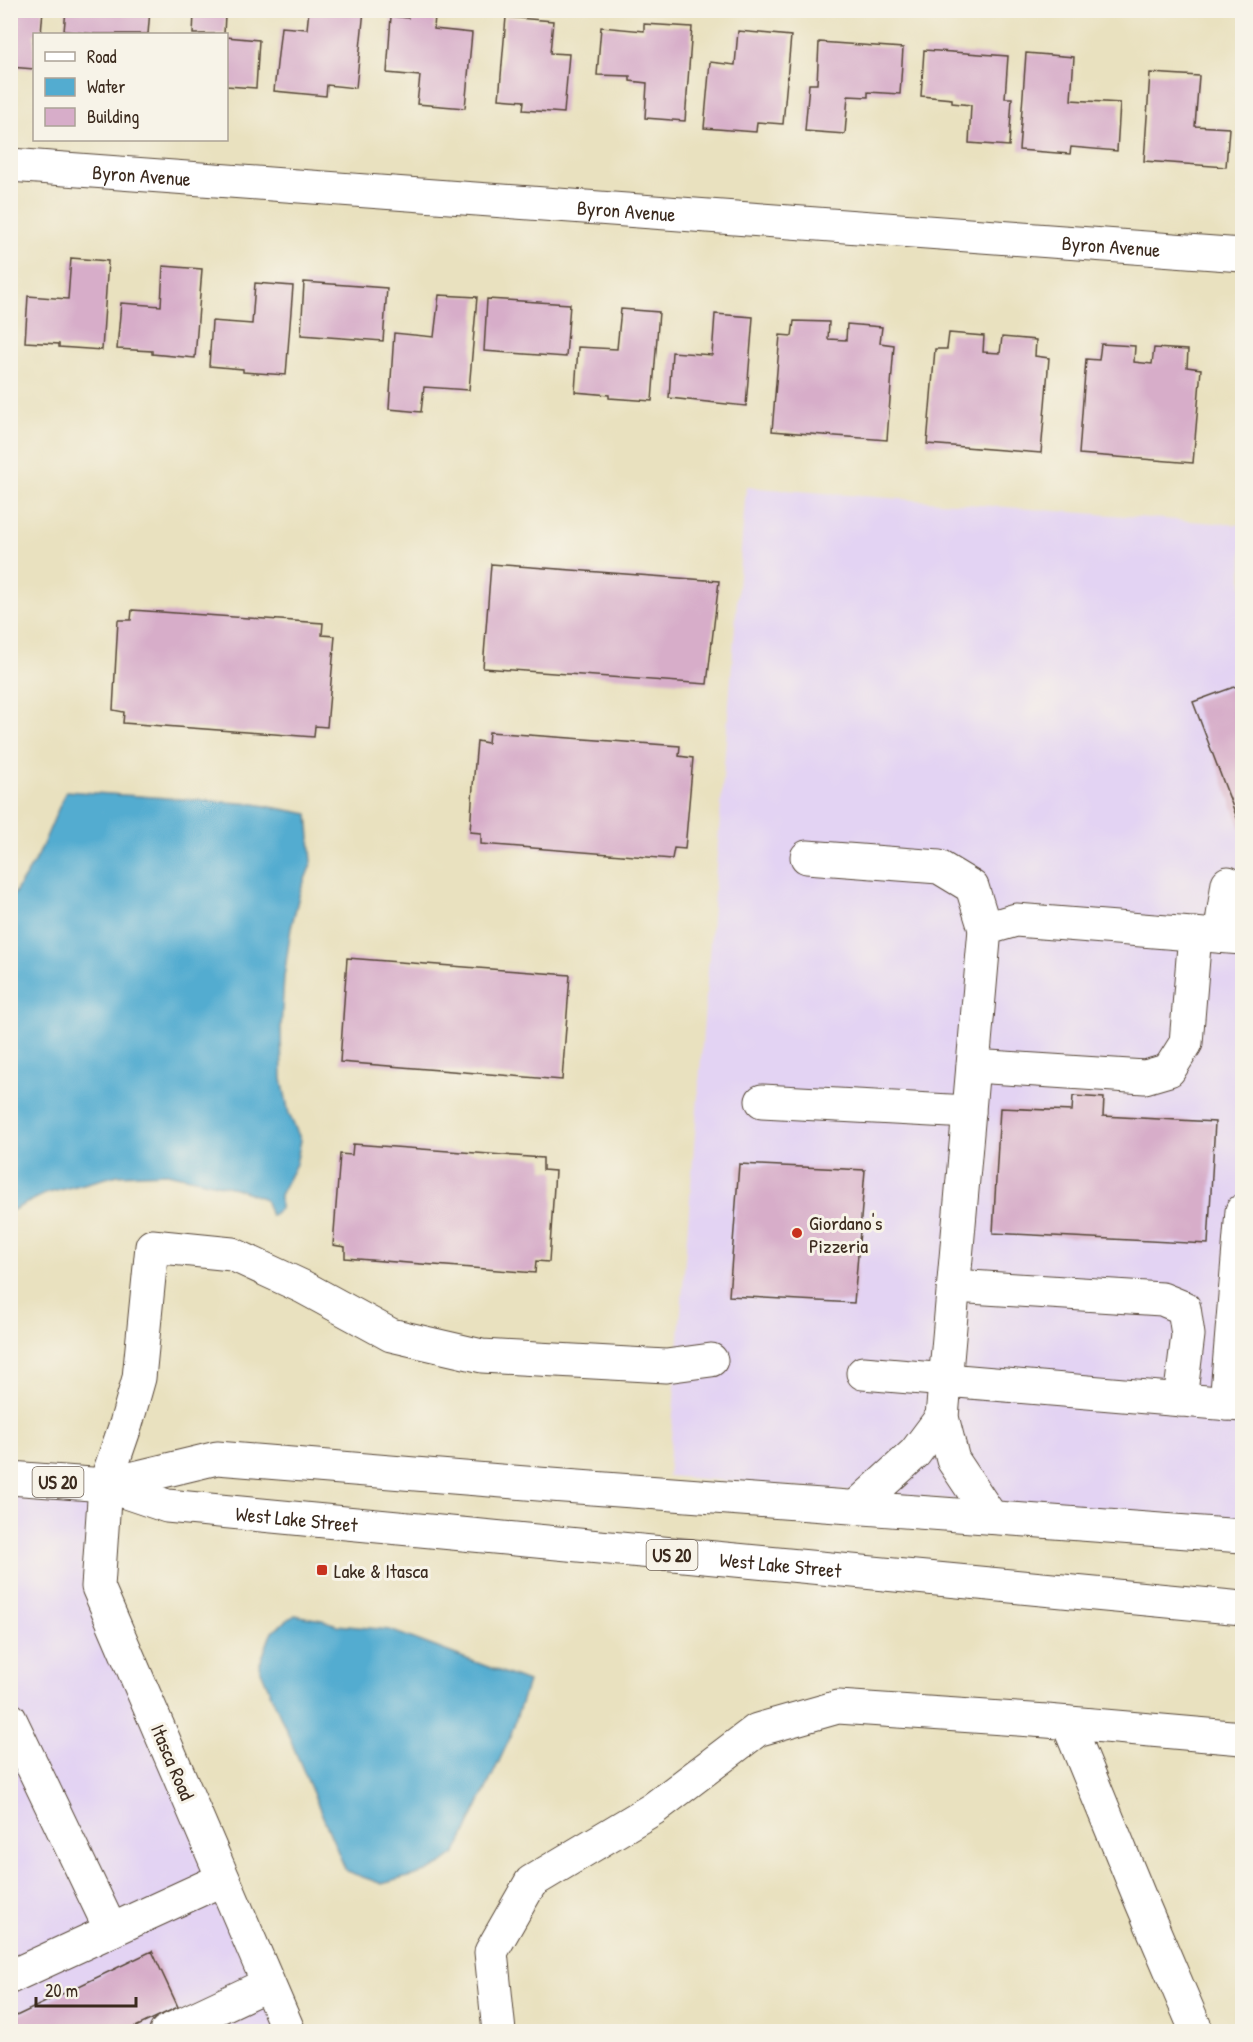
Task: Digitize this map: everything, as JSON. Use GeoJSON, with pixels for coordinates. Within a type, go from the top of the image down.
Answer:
{"type":"FeatureCollection","features":[{"type":"Feature","properties":{"kind":"main road","name":"Byron Avenue"},"geometry":{"type":"LineString","coordinates":[[10,165],[1242,255]]}},
{"type":"Feature","properties":{"kind":"main road"},"geometry":{"type":"LineString","coordinates":[[807,857],[939,867],[972,887],[986,929],[942,1417],[952,1460],[991,1517]]}},
{"type":"Feature","properties":{"kind":"main road"},"geometry":{"type":"LineString","coordinates":[[973,1066],[1145,1077],[1169,1070],[1186,1043],[1219,936],[1228,883]]}},
{"type":"Feature","properties":{"kind":"main road"},"geometry":{"type":"LineString","coordinates":[[986,929],[1016,920],[1219,936]]}},
{"type":"Feature","properties":{"kind":"main road"},"geometry":{"type":"LineString","coordinates":[[762,1101],[969,1112]]}},
{"type":"Feature","properties":{"kind":"main road"},"geometry":{"type":"LineString","coordinates":[[863,1373],[1234,1405],[1242,1211]]}},
{"type":"Feature","properties":{"kind":"main road","name":"Itasca Road"},"geometry":{"type":"LineString","coordinates":[[289,2031],[98,1587],[105,1485],[139,1378],[152,1246],[232,1254],[303,1287],[391,1335],[482,1356],[666,1366],[711,1360]]}},
{"type":"Feature","properties":{"kind":"main road"},"geometry":{"type":"LineString","coordinates":[[954,1286],[1162,1299],[1184,1308],[1188,1335],[1180,1400]]}},
{"type":"Feature","properties":{"kind":"main road"},"geometry":{"type":"LineString","coordinates":[[856,1507],[915,1453],[942,1417]]}},
{"type":"Feature","properties":{"kind":"main road","name":"West Lake Street"},"geometry":{"type":"LineString","coordinates":[[105,1485],[217,1458],[1242,1536]]}},
{"type":"Feature","properties":{"kind":"main road","name":"West Lake Street"},"geometry":{"type":"LineString","coordinates":[[10,1478],[105,1485],[177,1508],[1242,1608]]}},
{"type":"Feature","properties":{"kind":"main road"},"geometry":{"type":"LineString","coordinates":[[499,2031],[491,1952],[531,1882],[653,1809],[757,1730],[838,1707],[1242,1738]]}},
{"type":"Feature","properties":{"kind":"main road"},"geometry":{"type":"LineString","coordinates":[[10,1719],[111,1930]]}},
{"type":"Feature","properties":{"kind":"main road"},"geometry":{"type":"LineString","coordinates":[[1068,1723],[1146,1914],[1197,2031]]}},
{"type":"Feature","properties":{"kind":"main road"},"geometry":{"type":"LineString","coordinates":[[10,1977],[223,1879]]}},
{"type":"Feature","properties":{"kind":"main road"},"geometry":{"type":"LineString","coordinates":[[166,2031],[268,1984]]}},
{"type":"Feature","properties":{"kind":"shaded area"},"geometry":{"type":"Polygon","coordinates":[[[746,487],[1242,525],[1242,1524],[668,1476],[746,487]]]}},
{"type":"Feature","properties":{"kind":"shaded area"},"geometry":{"type":"Polygon","coordinates":[[[10,1485],[99,1491],[90,1589],[281,2031],[11,2031],[10,1485]]]}},
{"type":"Feature","properties":{"kind":"water"},"geometry":{"type":"Polygon","coordinates":[[[66,791],[255,804],[308,814],[312,862],[300,892],[291,928],[284,977],[281,1029],[282,1079],[289,1114],[301,1140],[296,1164],[280,1195],[280,1209],[271,1216],[265,1199],[235,1188],[167,1173],[118,1175],[45,1194],[11,1211],[11,899],[38,856],[66,791]]]}},
{"type":"Feature","properties":{"kind":"water"},"geometry":{"type":"Polygon","coordinates":[[[295,1615],[337,1625],[390,1630],[528,1682],[509,1740],[456,1853],[440,1865],[426,1872],[382,1884],[346,1871],[259,1666],[272,1631],[295,1615]]]}},
{"type":"Feature","properties":{"kind":"building"},"geometry":{"type":"Polygon","coordinates":[[[10,10],[43,10],[41,33],[33,33],[33,69],[10,67],[10,10]]]}},
{"type":"Feature","properties":{"kind":"building"},"geometry":{"type":"Polygon","coordinates":[[[66,10],[150,10],[148,33],[64,31],[66,10]]]}},
{"type":"Feature","properties":{"kind":"building"},"geometry":{"type":"Polygon","coordinates":[[[309,10],[364,10],[356,88],[327,85],[326,96],[274,91],[281,27],[307,29],[309,10]]]}},
{"type":"Feature","properties":{"kind":"building"},"geometry":{"type":"Polygon","coordinates":[[[194,13],[225,15],[224,33],[193,33],[194,13]]]}},
{"type":"Feature","properties":{"kind":"building"},"geometry":{"type":"Polygon","coordinates":[[[408,13],[435,15],[434,29],[472,33],[465,108],[417,104],[420,76],[387,73],[391,16],[408,18],[408,13]]]}},
{"type":"Feature","properties":{"kind":"building"},"geometry":{"type":"Polygon","coordinates":[[[506,17],[553,21],[550,53],[569,54],[564,113],[523,110],[524,101],[499,99],[506,17]]]}},
{"type":"Feature","properties":{"kind":"building"},"geometry":{"type":"Polygon","coordinates":[[[644,24],[692,27],[685,121],[645,118],[647,83],[630,81],[630,76],[597,75],[601,27],[644,31],[644,24]]]}},
{"type":"Feature","properties":{"kind":"building"},"geometry":{"type":"Polygon","coordinates":[[[738,31],[791,36],[783,124],[757,122],[756,132],[704,128],[710,62],[735,65],[738,31]]]}},
{"type":"Feature","properties":{"kind":"building"},"geometry":{"type":"Polygon","coordinates":[[[228,37],[259,40],[256,88],[228,86],[228,37]]]}},
{"type":"Feature","properties":{"kind":"building"},"geometry":{"type":"Polygon","coordinates":[[[819,42],[903,48],[900,94],[868,92],[868,97],[848,96],[845,134],[805,131],[809,84],[817,84],[819,42]]]}},
{"type":"Feature","properties":{"kind":"building"},"geometry":{"type":"Polygon","coordinates":[[[924,50],[1008,56],[1005,98],[1012,98],[1009,146],[969,143],[971,105],[952,103],[952,99],[921,96],[924,50]]]}},
{"type":"Feature","properties":{"kind":"building"},"geometry":{"type":"Polygon","coordinates":[[[1026,53],[1074,57],[1071,100],[1120,103],[1117,151],[1071,147],[1070,154],[1019,150],[1026,53]]]}},
{"type":"Feature","properties":{"kind":"building"},"geometry":{"type":"Polygon","coordinates":[[[1150,73],[1199,76],[1195,126],[1229,128],[1226,167],[1144,161],[1150,73]]]}},
{"type":"Feature","properties":{"kind":"building"},"geometry":{"type":"Polygon","coordinates":[[[71,258],[108,261],[102,350],[25,342],[28,296],[68,299],[71,258]]]}},
{"type":"Feature","properties":{"kind":"building"},"geometry":{"type":"Polygon","coordinates":[[[10,262],[17,263],[12,323],[10,323],[10,262]]]}},
{"type":"Feature","properties":{"kind":"building"},"geometry":{"type":"Polygon","coordinates":[[[163,266],[202,269],[195,358],[152,354],[152,351],[117,349],[121,303],[161,306],[163,266]]]}},
{"type":"Feature","properties":{"kind":"building"},"geometry":{"type":"Polygon","coordinates":[[[304,282],[387,288],[383,341],[301,335],[304,282]]]}},
{"type":"Feature","properties":{"kind":"building"},"geometry":{"type":"Polygon","coordinates":[[[255,283],[293,286],[286,375],[243,372],[243,369],[209,366],[212,321],[252,324],[255,283]]]}},
{"type":"Feature","properties":{"kind":"building"},"geometry":{"type":"Polygon","coordinates":[[[439,295],[477,297],[469,390],[424,387],[421,412],[389,409],[394,333],[434,337],[439,295]]]}},
{"type":"Feature","properties":{"kind":"building"},"geometry":{"type":"Polygon","coordinates":[[[487,299],[570,304],[566,357],[484,351],[487,299]]]}},
{"type":"Feature","properties":{"kind":"building"},"geometry":{"type":"Polygon","coordinates":[[[621,309],[659,312],[652,401],[609,398],[609,395],[575,392],[578,347],[617,349],[621,309]]]}},
{"type":"Feature","properties":{"kind":"building"},"geometry":{"type":"Polygon","coordinates":[[[715,314],[753,317],[746,406],[669,398],[672,352],[712,355],[715,314]]]}},
{"type":"Feature","properties":{"kind":"building"},"geometry":{"type":"Polygon","coordinates":[[[794,321],[829,322],[828,339],[846,340],[847,324],[882,327],[880,343],[894,345],[887,440],[772,431],[780,335],[792,336],[794,321]]]}},
{"type":"Feature","properties":{"kind":"building"},"geometry":{"type":"Polygon","coordinates":[[[949,333],[984,336],[983,352],[1000,353],[1002,337],[1036,340],[1035,356],[1049,358],[1041,453],[927,444],[935,349],[947,349],[949,333]]]}},
{"type":"Feature","properties":{"kind":"building"},"geometry":{"type":"Polygon","coordinates":[[[1101,344],[1135,346],[1134,362],[1152,364],[1154,348],[1188,350],[1187,367],[1201,369],[1193,463],[1079,454],[1086,359],[1099,360],[1101,344]]]}},
{"type":"Feature","properties":{"kind":"building"},"geometry":{"type":"Polygon","coordinates":[[[491,564],[719,581],[707,684],[483,668],[491,564]]]}},
{"type":"Feature","properties":{"kind":"building"},"geometry":{"type":"Polygon","coordinates":[[[132,610],[323,623],[322,635],[335,636],[327,727],[315,726],[314,737],[123,723],[124,712],[113,710],[118,620],[131,620],[132,610]]]}},
{"type":"Feature","properties":{"kind":"building"},"geometry":{"type":"Polygon","coordinates":[[[1242,684],[1242,831],[1193,702],[1242,684]]]}},
{"type":"Feature","properties":{"kind":"building"},"geometry":{"type":"Polygon","coordinates":[[[489,732],[680,746],[679,756],[693,758],[685,849],[674,848],[672,859],[481,844],[481,833],[470,832],[473,786],[477,741],[488,743],[489,732]]]}},
{"type":"Feature","properties":{"kind":"building"},"geometry":{"type":"Polygon","coordinates":[[[347,958],[570,975],[562,1080],[340,1062],[347,958]]]}},
{"type":"Feature","properties":{"kind":"building"},"geometry":{"type":"Polygon","coordinates":[[[1073,1096],[1104,1098],[1103,1116],[1215,1122],[1208,1244],[993,1233],[1000,1108],[1072,1111],[1073,1096]]]}},
{"type":"Feature","properties":{"kind":"building"},"geometry":{"type":"Polygon","coordinates":[[[353,1144],[543,1158],[543,1170],[555,1171],[549,1262],[536,1261],[535,1273],[345,1258],[345,1247],[333,1245],[340,1154],[352,1155],[353,1144]]]}},
{"type":"Feature","properties":{"kind":"building","name":"Giordano's Pizzeria"},"geometry":{"type":"Polygon","coordinates":[[[739,1164],[865,1170],[854,1303],[729,1296],[739,1164]]]}},
{"type":"Feature","properties":{"kind":"building"},"geometry":{"type":"Polygon","coordinates":[[[152,1951],[178,2007],[125,2032],[10,2032],[10,2019],[152,1951]]]}},
{"type":"Feature","properties":{"kind":"place","name":"Giordano's Pizzeria"},"geometry":{"type":"Point","coordinates":[797,1233]}},
{"type":"Feature","properties":{"kind":"place","name":"Lake & Itasca"},"geometry":{"type":"Point","coordinates":[322,1570]}}]}
